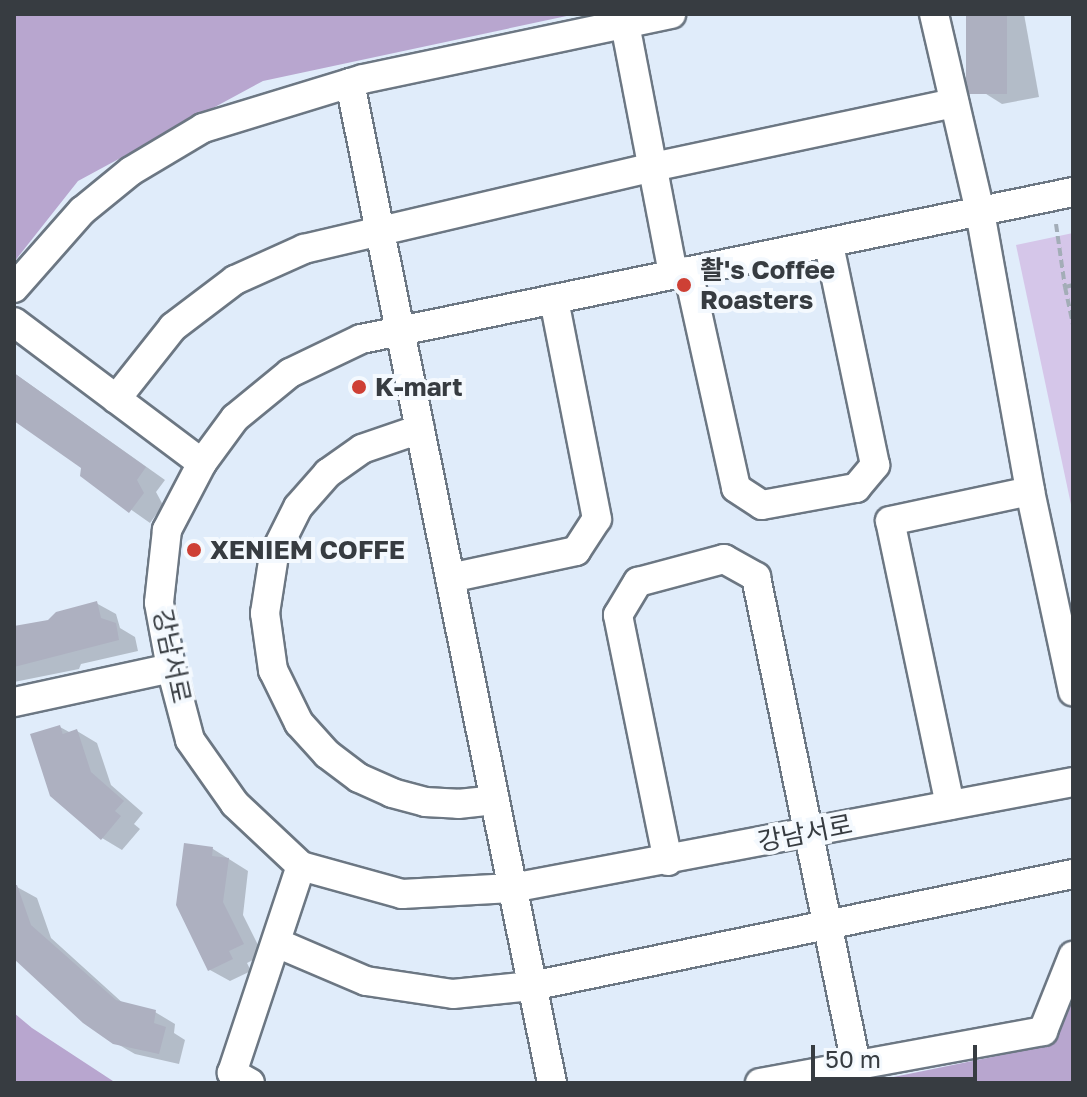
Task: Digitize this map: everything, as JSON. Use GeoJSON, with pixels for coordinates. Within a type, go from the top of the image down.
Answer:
{"type":"FeatureCollection","features":[{"type":"Feature","properties":{"kind":"street"},"geometry":{"type":"LineString","coordinates":[[14,288],[82,211],[131,171],[203,128],[350,83],[671,14]]}},
{"type":"Feature","properties":{"kind":"street"},"geometry":{"type":"LineString","coordinates":[[934,14],[980,212],[1030,491],[1073,691]]}},
{"type":"Feature","properties":{"kind":"street"},"geometry":{"type":"LineString","coordinates":[[625,24],[653,167],[736,488],[762,505],[856,488],[875,465],[829,244]]}},
{"type":"Feature","properties":{"kind":"street"},"geometry":{"type":"LineString","coordinates":[[350,83],[552,1083]]}},
{"type":"Feature","properties":{"kind":"street"},"geometry":{"type":"LineString","coordinates":[[116,399],[173,327],[235,280],[304,249],[653,167],[954,103]]}},
{"type":"Feature","properties":{"kind":"street","name":"강남서로"},"geometry":{"type":"LineString","coordinates":[[1073,192],[361,339],[290,373],[235,418],[202,463],[167,530],[159,603],[171,668],[190,740],[235,804],[301,866],[402,894],[512,888],[668,861],[1073,782]]}},
{"type":"Feature","properties":{"kind":"street"},"geometry":{"type":"LineString","coordinates":[[450,578],[576,551],[597,519],[554,299]]}},
{"type":"Feature","properties":{"kind":"street"},"geometry":{"type":"LineString","coordinates":[[14,322],[202,463]]}},
{"type":"Feature","properties":{"kind":"street"},"geometry":{"type":"LineString","coordinates":[[420,429],[362,449],[328,473],[298,507],[274,555],[265,613],[273,670],[299,723],[327,754],[359,778],[392,793],[425,802],[458,804],[495,800]]}},
{"type":"Feature","properties":{"kind":"street"},"geometry":{"type":"LineString","coordinates":[[950,805],[890,521],[1030,491]]}},
{"type":"Feature","properties":{"kind":"street"},"geometry":{"type":"LineString","coordinates":[[668,861],[618,615],[638,582],[724,559],[756,577],[856,1064]]}},
{"type":"Feature","properties":{"kind":"street"},"geometry":{"type":"LineString","coordinates":[[14,702],[171,668]]}},
{"type":"Feature","properties":{"kind":"street"},"geometry":{"type":"LineString","coordinates":[[250,1083],[232,1073],[301,866]]}},
{"type":"Feature","properties":{"kind":"street"},"geometry":{"type":"LineString","coordinates":[[277,943],[366,981],[453,994],[532,986],[1073,874]]}},
{"type":"Feature","properties":{"kind":"street"},"geometry":{"type":"LineString","coordinates":[[760,1083],[1043,1031],[1073,956]]}},
{"type":"Feature","properties":{"kind":"path"},"geometry":{"type":"LineString","coordinates":[[1056,224],[1073,326]]}},
{"type":"Feature","properties":{"kind":"path"},"geometry":{"type":"LineString","coordinates":[[1065,287],[1073,285]]}},
{"type":"Feature","properties":{"kind":"shaded area"},"geometry":{"type":"Polygon","coordinates":[[[14,14],[576,14],[263,81],[78,181],[14,262],[14,14]]]}},
{"type":"Feature","properties":{"kind":"shaded area"},"geometry":{"type":"Polygon","coordinates":[[[1073,233],[1073,514],[1016,245],[1073,233]]]}},
{"type":"Feature","properties":{"kind":"shaded area"},"geometry":{"type":"Polygon","coordinates":[[[1073,997],[1073,1083],[864,1083],[1047,1046],[1073,997]]]}},
{"type":"Feature","properties":{"kind":"shaded area"},"geometry":{"type":"Polygon","coordinates":[[[14,1013],[32,1028],[116,1083],[14,1083],[14,1013]]]}},
{"type":"Feature","properties":{"kind":"building"},"geometry":{"type":"Polygon","coordinates":[[[966,14],[1007,14],[1007,94],[966,94],[966,14]]]}},
{"type":"Feature","properties":{"kind":"building"},"geometry":{"type":"Polygon","coordinates":[[[14,373],[146,467],[137,480],[144,493],[129,513],[80,476],[81,468],[14,421],[14,373]]]}},
{"type":"Feature","properties":{"kind":"building"},"geometry":{"type":"Polygon","coordinates":[[[97,601],[101,618],[116,623],[119,640],[14,667],[14,626],[48,620],[56,612],[97,601]]]}},
{"type":"Feature","properties":{"kind":"building"},"geometry":{"type":"Polygon","coordinates":[[[60,725],[63,734],[77,729],[91,772],[124,801],[115,811],[121,816],[101,840],[50,796],[30,734],[60,725]]]}},
{"type":"Feature","properties":{"kind":"building"},"geometry":{"type":"Polygon","coordinates":[[[184,843],[213,847],[212,856],[229,858],[223,902],[244,944],[229,951],[233,959],[208,971],[176,905],[184,843]]]}},
{"type":"Feature","properties":{"kind":"building"},"geometry":{"type":"Polygon","coordinates":[[[14,885],[17,885],[31,925],[116,1000],[156,1010],[154,1023],[166,1027],[159,1054],[113,1044],[83,1023],[14,959],[14,885]]]}},
{"type":"Feature","properties":{"kind":"place","name":"촬's Coffee Roasters"},"geometry":{"type":"Point","coordinates":[684,285]}},
{"type":"Feature","properties":{"kind":"place","name":"K-mart"},"geometry":{"type":"Point","coordinates":[359,387]}},
{"type":"Feature","properties":{"kind":"place","name":"XENIEM COFFE"},"geometry":{"type":"Point","coordinates":[194,550]}}]}
